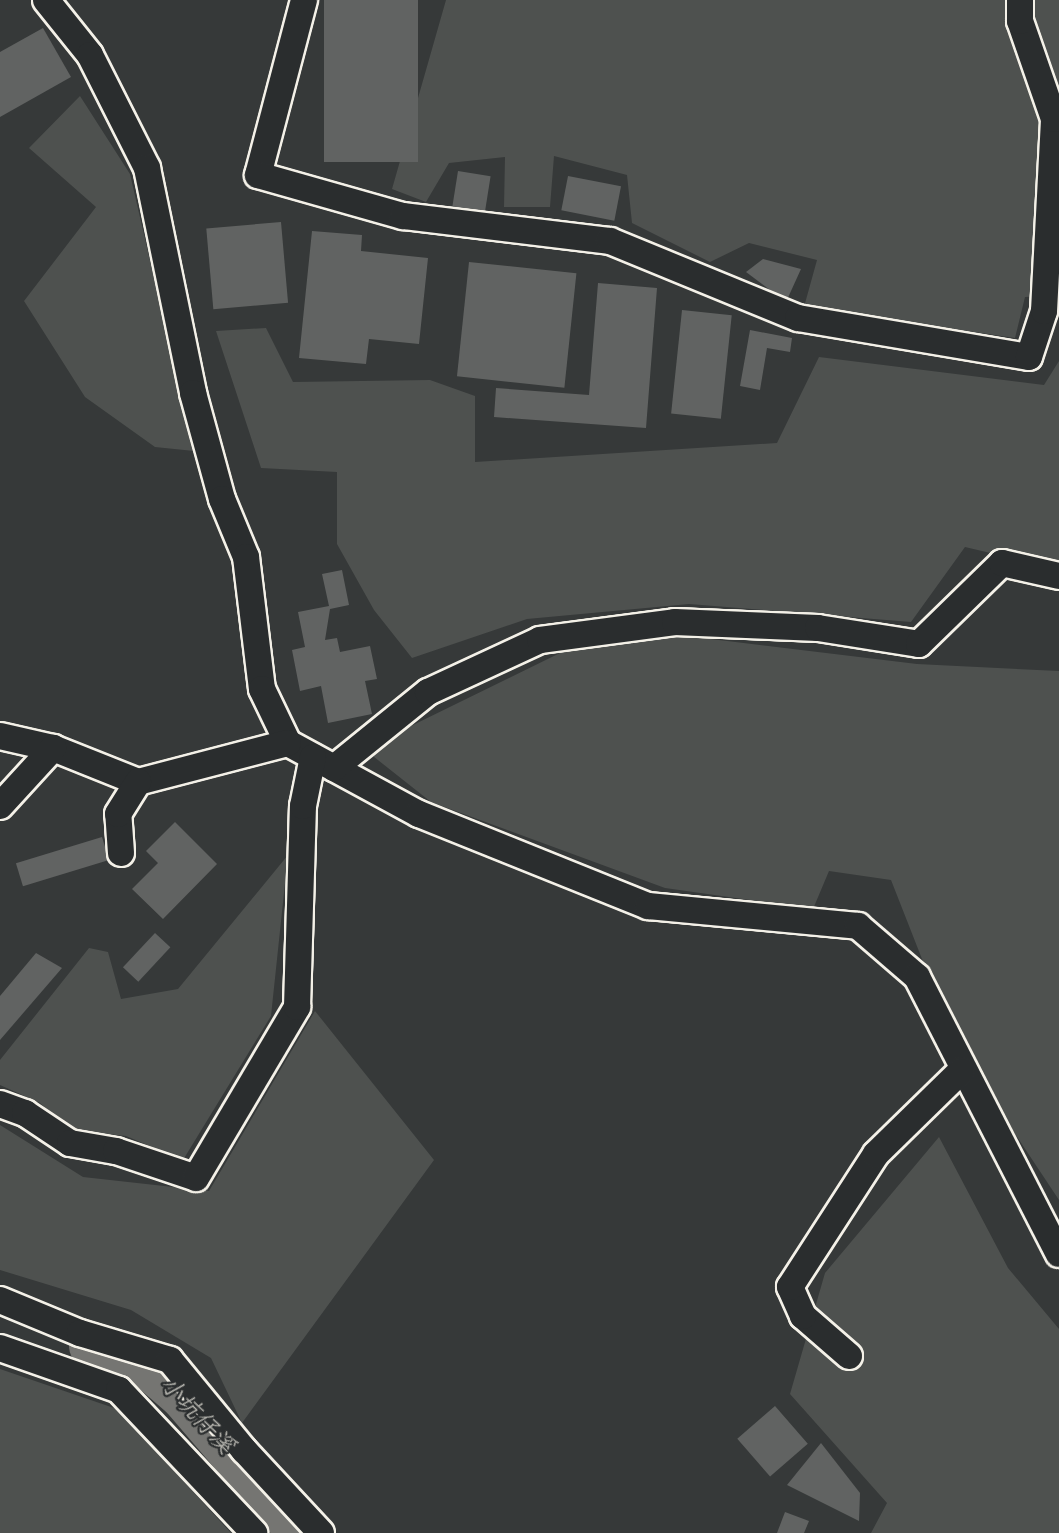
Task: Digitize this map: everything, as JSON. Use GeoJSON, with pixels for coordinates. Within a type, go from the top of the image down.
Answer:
{"type":"FeatureCollection","features":[{"type":"Feature","properties":{"kind":"street"},"geometry":{"type":"LineString","coordinates":[[46,0],[90,55],[147,168],[193,393],[222,499],[246,557],[262,689],[288,743],[419,814],[648,906],[858,926],[917,977],[961,1071],[1059,1254]]}},
{"type":"Feature","properties":{"kind":"street"},"geometry":{"type":"LineString","coordinates":[[304,0],[258,175],[403,216],[610,241],[798,318],[914,341],[1029,357],[1051,312],[1054,119],[1020,21],[1020,0]]}},
{"type":"Feature","properties":{"kind":"street"},"geometry":{"type":"LineString","coordinates":[[0,1104],[25,1113],[70,1143],[116,1151],[196,1178],[297,1007],[303,806],[323,762],[428,692],[540,640],[675,622],[818,628],[919,644],[1002,563],[1059,576]]}},
{"type":"Feature","properties":{"kind":"street"},"geometry":{"type":"LineString","coordinates":[[0,736],[53,748],[138,782],[288,743]]}},
{"type":"Feature","properties":{"kind":"street"},"geometry":{"type":"LineString","coordinates":[[0,806],[53,748]]}},
{"type":"Feature","properties":{"kind":"street"},"geometry":{"type":"LineString","coordinates":[[121,853],[118,814],[138,782]]}},
{"type":"Feature","properties":{"kind":"street"},"geometry":{"type":"LineString","coordinates":[[849,1356],[803,1316],[790,1287],[876,1154],[961,1071]]}},
{"type":"Feature","properties":{"kind":"street"},"geometry":{"type":"LineString","coordinates":[[0,1300],[80,1333],[170,1360],[244,1450],[321,1533]]}},
{"type":"Feature","properties":{"kind":"street"},"geometry":{"type":"LineString","coordinates":[[0,1348],[119,1390],[254,1533]]}},
{"type":"Feature","properties":{"kind":"shaded area"},"geometry":{"type":"Polygon","coordinates":[[[446,0],[1059,0],[1059,295],[1025,297],[1015,338],[804,307],[817,260],[749,243],[710,262],[632,223],[627,175],[554,156],[550,207],[504,207],[505,157],[449,163],[426,202],[392,189],[446,0]]]}},
{"type":"Feature","properties":{"kind":"shaded area"},"geometry":{"type":"Polygon","coordinates":[[[80,96],[130,174],[194,451],[155,447],[85,397],[24,301],[96,207],[29,148],[80,96]]]}},
{"type":"Feature","properties":{"kind":"shaded area"},"geometry":{"type":"Polygon","coordinates":[[[266,328],[293,382],[430,380],[475,396],[475,462],[777,443],[819,357],[1044,385],[1059,361],[1059,569],[965,547],[911,622],[689,604],[527,619],[412,658],[374,610],[337,544],[337,472],[261,468],[216,331],[266,328]]]}},
{"type":"Feature","properties":{"kind":"shaded area"},"geometry":{"type":"Polygon","coordinates":[[[613,627],[917,664],[1059,671],[1059,1200],[998,1108],[922,959],[891,880],[829,871],[813,909],[665,888],[431,802],[364,749],[613,627]]]}},
{"type":"Feature","properties":{"kind":"shaded area"},"geometry":{"type":"Polygon","coordinates":[[[288,855],[271,1016],[183,1160],[126,1136],[71,1130],[40,1103],[0,1085],[0,1060],[89,948],[108,952],[121,999],[178,989],[288,855]]]}},
{"type":"Feature","properties":{"kind":"shaded area"},"geometry":{"type":"Polygon","coordinates":[[[315,1011],[434,1160],[242,1423],[211,1358],[131,1310],[0,1270],[0,1125],[83,1177],[209,1191],[315,1011]]]}},
{"type":"Feature","properties":{"kind":"shaded area"},"geometry":{"type":"Polygon","coordinates":[[[939,1137],[1008,1268],[1059,1329],[1059,1533],[871,1533],[887,1503],[790,1394],[825,1273],[939,1137]]]}},
{"type":"Feature","properties":{"kind":"shaded area"},"geometry":{"type":"Polygon","coordinates":[[[0,1369],[117,1409],[231,1533],[0,1533],[0,1369]]]}},
{"type":"Feature","properties":{"kind":"building"},"geometry":{"type":"Polygon","coordinates":[[[324,0],[418,0],[418,162],[324,162],[324,0]]]}},
{"type":"Feature","properties":{"kind":"building"},"geometry":{"type":"Polygon","coordinates":[[[43,28],[71,77],[0,117],[0,52],[43,28]]]}},
{"type":"Feature","properties":{"kind":"building"},"geometry":{"type":"Polygon","coordinates":[[[458,171],[491,176],[485,212],[452,207],[458,171]]]}},
{"type":"Feature","properties":{"kind":"building"},"geometry":{"type":"Polygon","coordinates":[[[568,176],[621,186],[614,221],[561,210],[568,176]]]}},
{"type":"Feature","properties":{"kind":"building"},"geometry":{"type":"Polygon","coordinates":[[[281,222],[288,303],[213,309],[206,229],[281,222]]]}},
{"type":"Feature","properties":{"kind":"building"},"geometry":{"type":"Polygon","coordinates":[[[312,231],[362,235],[361,251],[428,258],[419,344],[369,339],[366,364],[299,358],[312,231]]]}},
{"type":"Feature","properties":{"kind":"building"},"geometry":{"type":"Polygon","coordinates":[[[763,259],[801,269],[786,302],[746,272],[763,259]]]}},
{"type":"Feature","properties":{"kind":"building"},"geometry":{"type":"Polygon","coordinates":[[[469,262],[576,273],[564,388],[457,376],[469,262]]]}},
{"type":"Feature","properties":{"kind":"building"},"geometry":{"type":"Polygon","coordinates":[[[598,283],[657,288],[646,428],[494,417],[496,388],[589,395],[598,283]]]}},
{"type":"Feature","properties":{"kind":"building"},"geometry":{"type":"Polygon","coordinates":[[[682,310],[732,315],[721,419],[671,413],[682,310]]]}},
{"type":"Feature","properties":{"kind":"building"},"geometry":{"type":"Polygon","coordinates":[[[750,330],[792,338],[790,352],[767,348],[760,390],[740,386],[750,330]]]}},
{"type":"Feature","properties":{"kind":"building"},"geometry":{"type":"Polygon","coordinates":[[[342,570],[349,605],[330,609],[325,640],[337,638],[340,652],[370,646],[377,679],[365,681],[372,714],[328,723],[321,686],[300,691],[292,650],[305,647],[298,612],[329,606],[322,574],[342,570]]]}},
{"type":"Feature","properties":{"kind":"building"},"geometry":{"type":"Polygon","coordinates":[[[175,822],[217,864],[163,919],[132,889],[158,863],[146,851],[175,822]]]}},
{"type":"Feature","properties":{"kind":"building"},"geometry":{"type":"Polygon","coordinates":[[[102,837],[109,860],[23,886],[16,863],[102,837]]]}},
{"type":"Feature","properties":{"kind":"building"},"geometry":{"type":"Polygon","coordinates":[[[155,933],[170,947],[138,982],[123,967],[155,933]]]}},
{"type":"Feature","properties":{"kind":"building"},"geometry":{"type":"Polygon","coordinates":[[[36,953],[62,968],[0,1040],[0,996],[36,953]]]}},
{"type":"Feature","properties":{"kind":"building"},"geometry":{"type":"Polygon","coordinates":[[[775,1406],[808,1444],[770,1477],[737,1439],[775,1406]]]}},
{"type":"Feature","properties":{"kind":"building"},"geometry":{"type":"Polygon","coordinates":[[[821,1443],[860,1493],[859,1521],[787,1485],[821,1443]]]}},
{"type":"Feature","properties":{"kind":"building"},"geometry":{"type":"Polygon","coordinates":[[[785,1512],[809,1521],[804,1533],[777,1533],[785,1512]]]}},
{"type":"Feature","properties":{"kind":"waterway","name":"小坑仔溪"},"geometry":{"type":"LineString","coordinates":[[92,1346],[146,1364],[183,1396],[301,1533]]}}]}
